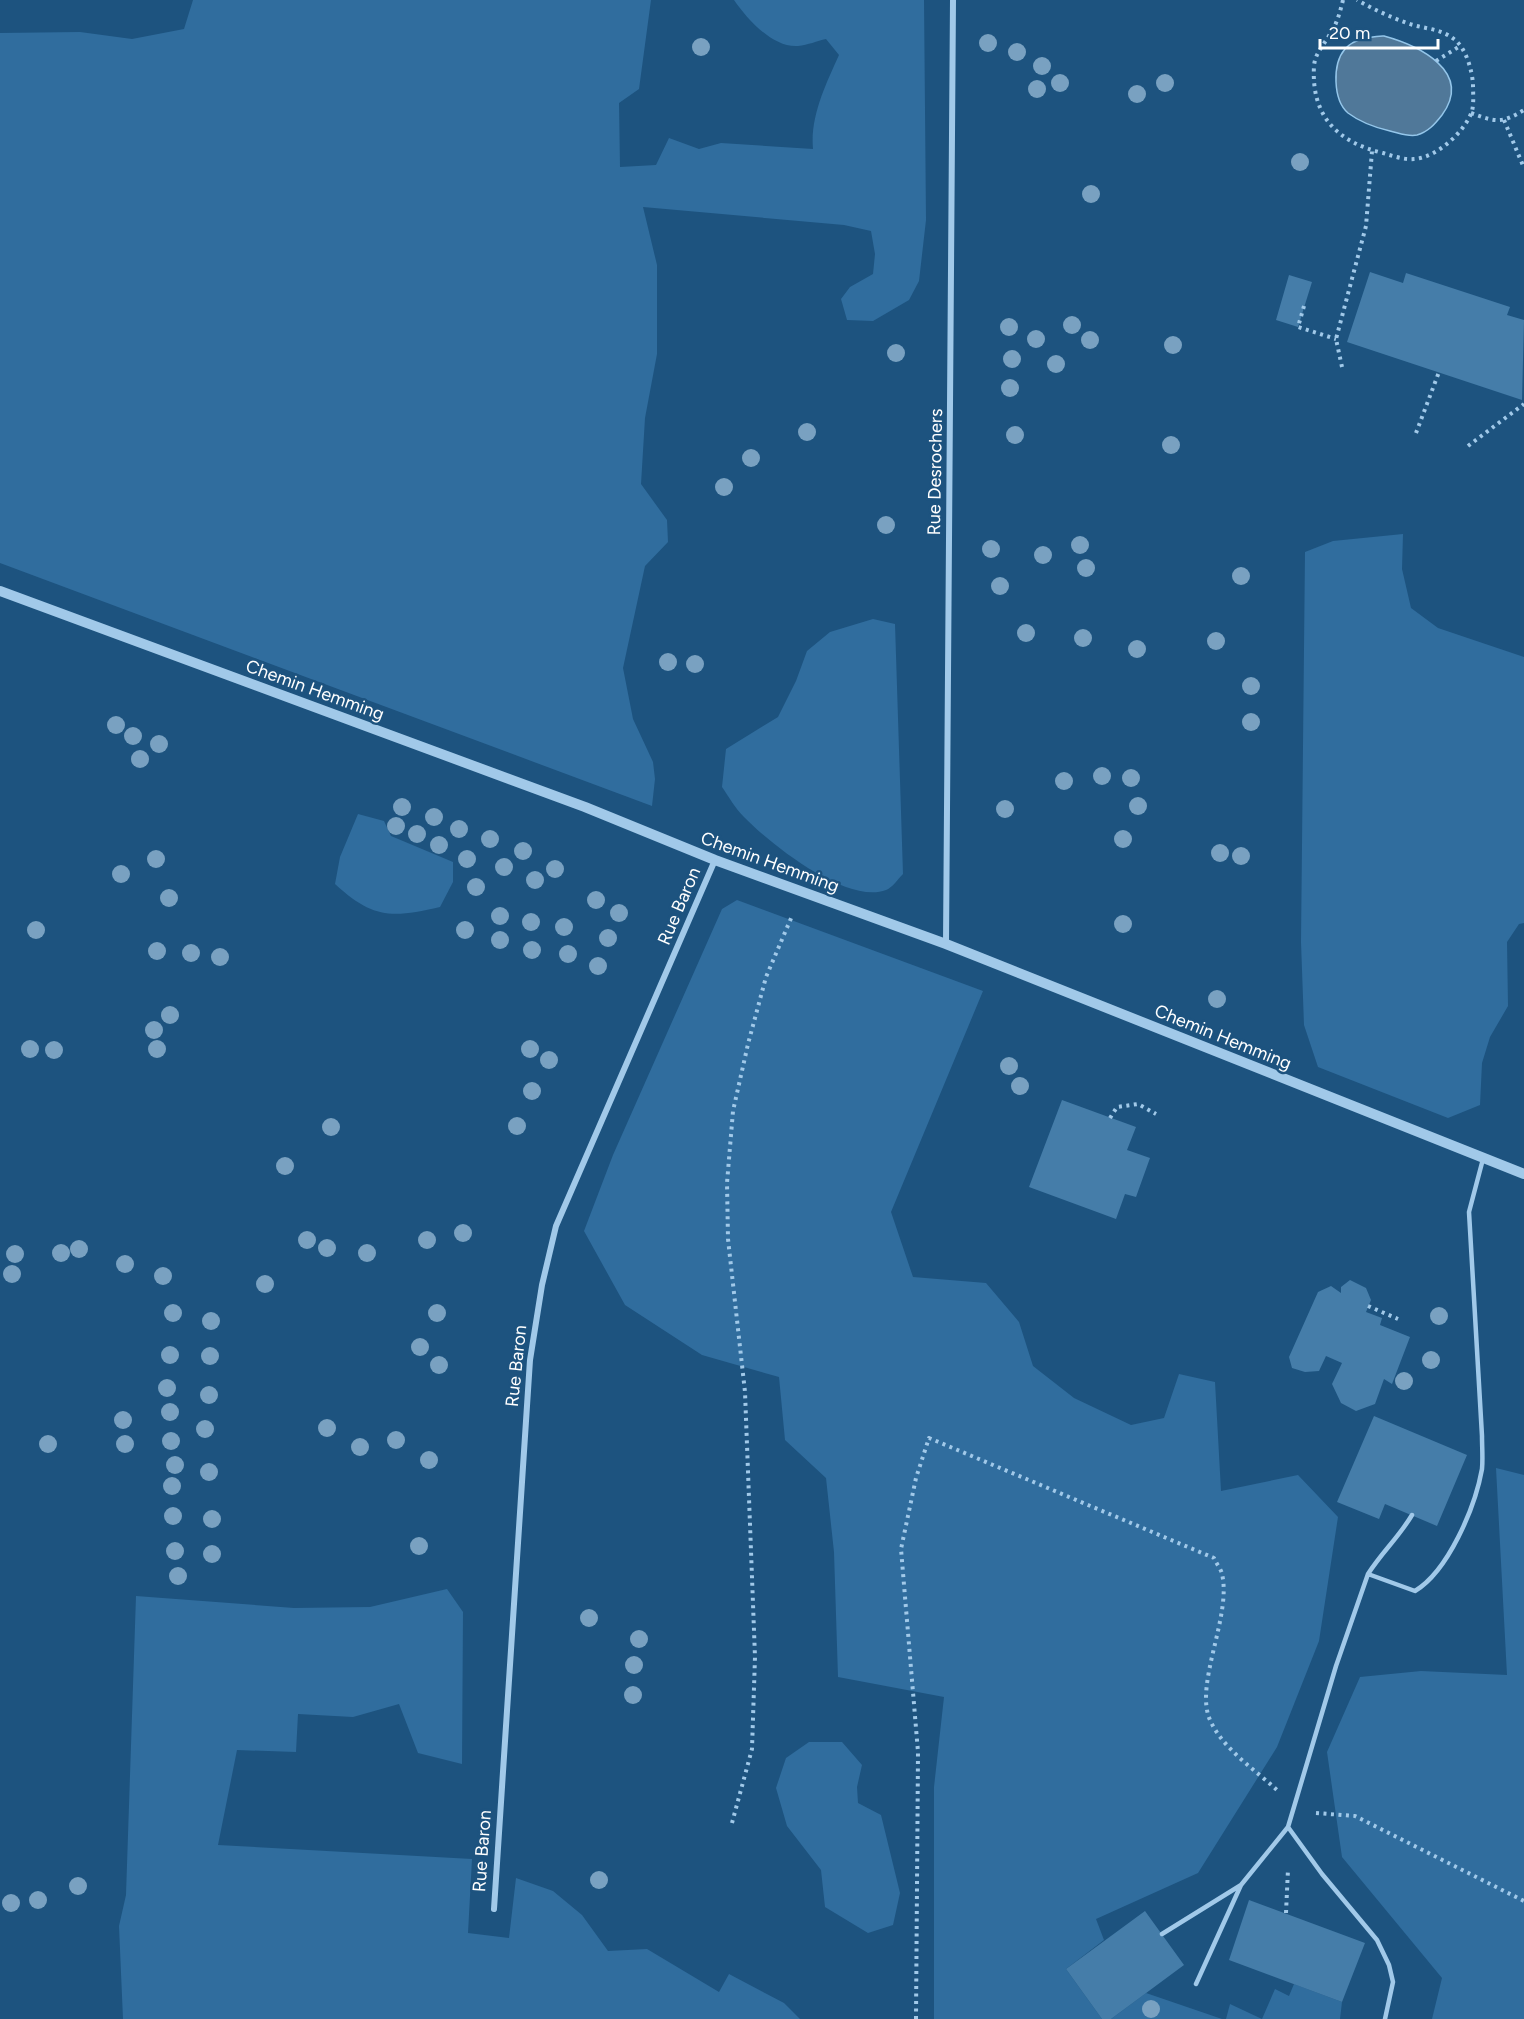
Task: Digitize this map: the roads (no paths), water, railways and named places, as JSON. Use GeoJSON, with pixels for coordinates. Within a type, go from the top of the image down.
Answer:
{"type":"FeatureCollection","features":[{"type":"Feature","properties":{"kind":"street","name":"Rue Desrochers"},"geometry":{"type":"LineString","coordinates":[[946,944],[953,0]]}},
{"type":"Feature","properties":{"kind":"street","name":"Chemin Hemming"},"geometry":{"type":"LineString","coordinates":[[0,591],[585,807],[715,860],[946,944],[1524,1174]]}},
{"type":"Feature","properties":{"kind":"street","name":"Rue Baron"},"geometry":{"type":"LineString","coordinates":[[494,1909],[530,1360],[542,1285],[556,1226],[715,860]]}},
{"type":"Feature","properties":{"kind":"lane"},"geometry":{"type":"LineString","coordinates":[[1368,1574],[1415,1591],[1428,1583],[1445,1562],[1468,1514],[1482,1469],[1469,1212],[1483,1157]]}},
{"type":"Feature","properties":{"kind":"lane"},"geometry":{"type":"LineString","coordinates":[[1196,1984],[1241,1885],[1288,1827],[1336,1666],[1368,1574],[1384,1548],[1401,1534],[1412,1515]]}},
{"type":"Feature","properties":{"kind":"lane"},"geometry":{"type":"LineString","coordinates":[[1288,1827],[1322,1874],[1377,1940],[1389,1965],[1393,1982],[1385,2019]]}},
{"type":"Feature","properties":{"kind":"lane"},"geometry":{"type":"LineString","coordinates":[[1161,1934],[1241,1885]]}}]}
